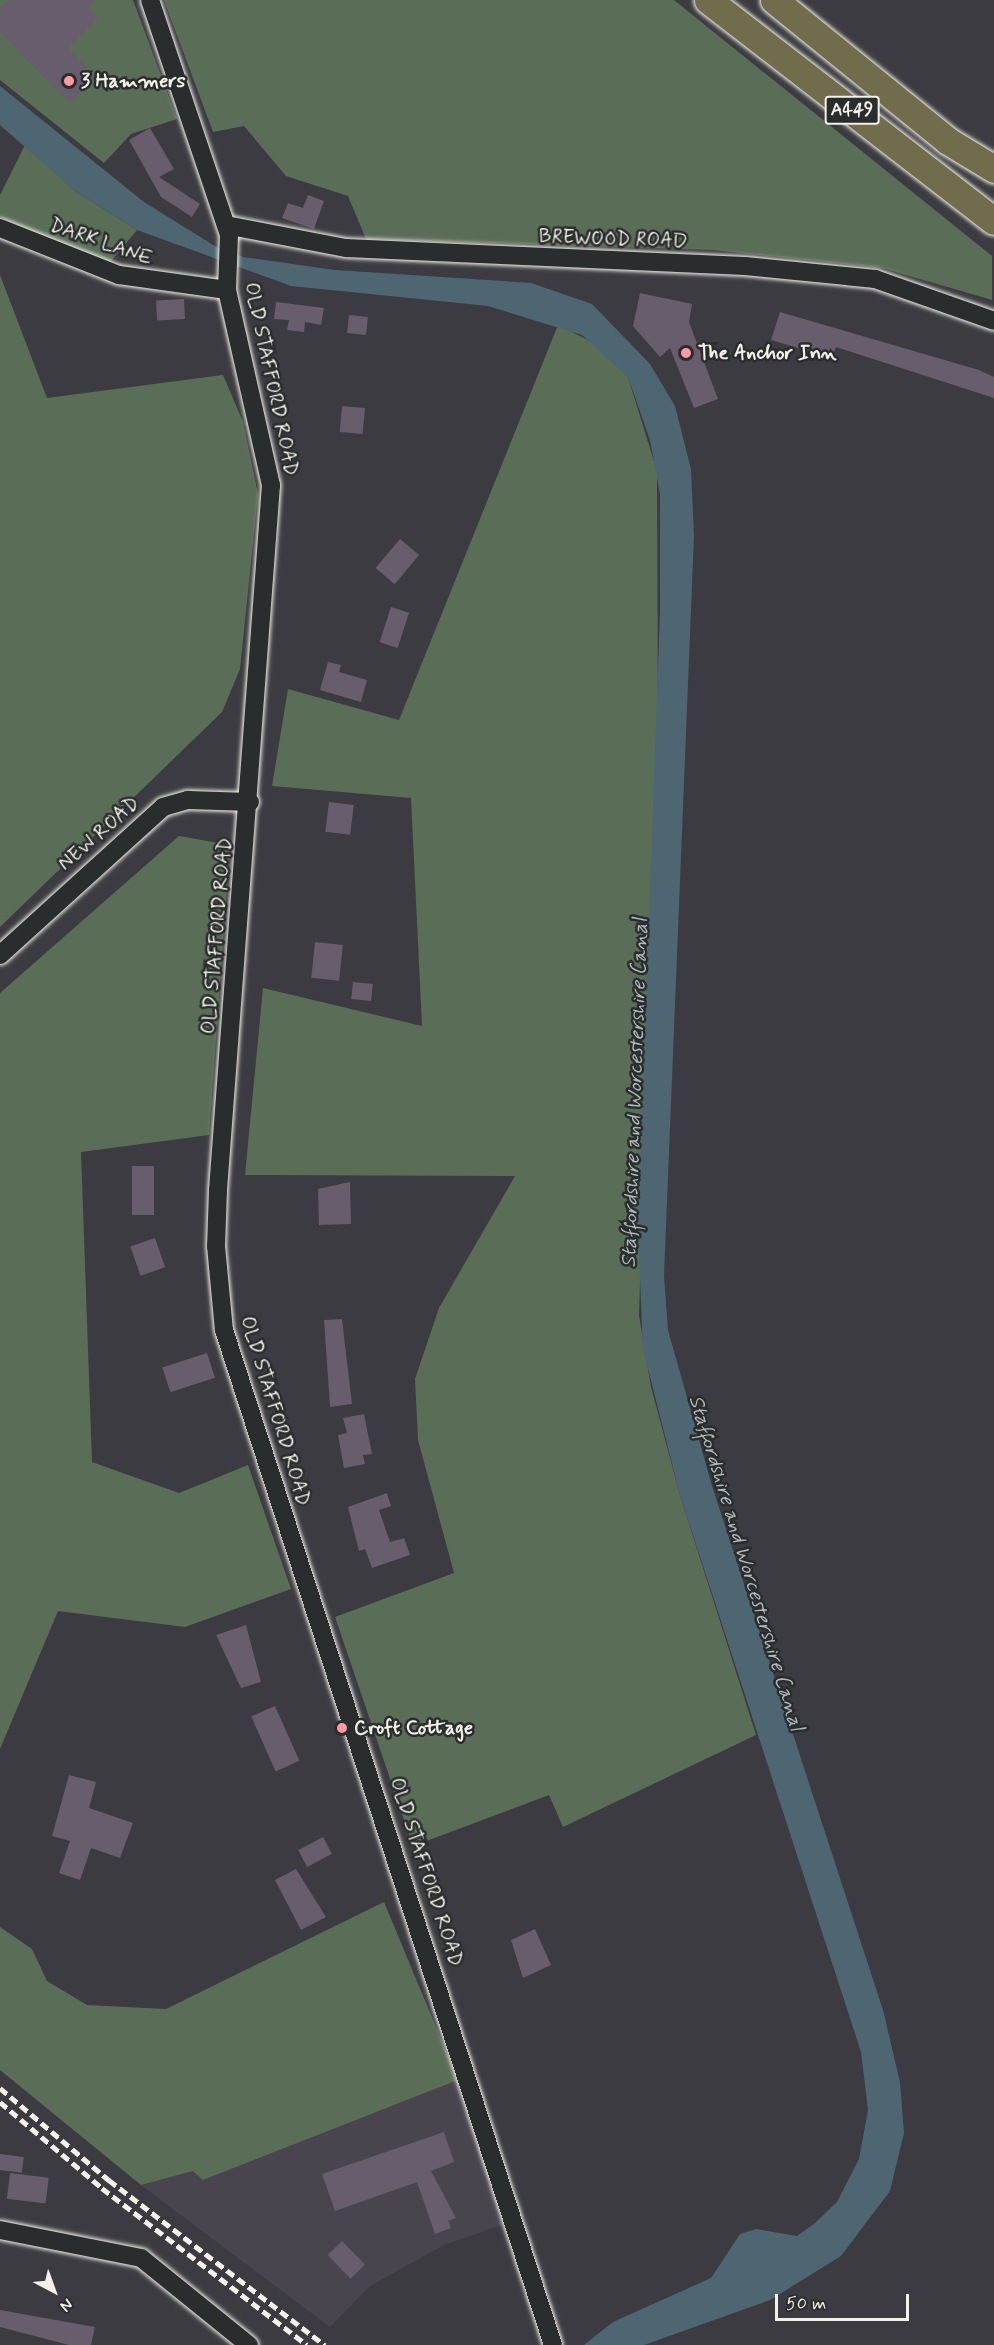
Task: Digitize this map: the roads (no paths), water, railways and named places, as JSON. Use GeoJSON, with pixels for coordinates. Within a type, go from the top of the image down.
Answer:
{"type":"FeatureCollection","features":[{"type":"Feature","properties":{"kind":"highway","name":"A449"},"geometry":{"type":"LineString","coordinates":[[708,0],[994,221]]}},
{"type":"Feature","properties":{"kind":"highway","name":"A449"},"geometry":{"type":"LineString","coordinates":[[774,0],[948,141],[994,169]]}},
{"type":"Feature","properties":{"kind":"street"},"geometry":{"type":"LineString","coordinates":[[150,0],[227,230]]}},
{"type":"Feature","properties":{"kind":"street","name":"DARK LANE"},"geometry":{"type":"LineString","coordinates":[[0,228],[119,275],[226,283]]}},
{"type":"Feature","properties":{"kind":"street","name":"OLD STAFFORD ROAD"},"geometry":{"type":"LineString","coordinates":[[227,230],[226,283],[271,485],[250,802],[218,1190],[216,1246],[224,1330],[553,2345]]}},
{"type":"Feature","properties":{"kind":"street","name":"BREWOOD ROAD"},"geometry":{"type":"LineString","coordinates":[[227,230],[346,248],[745,266],[875,279],[994,321]]}},
{"type":"Feature","properties":{"kind":"street","name":"NEW ROAD"},"geometry":{"type":"LineString","coordinates":[[0,955],[163,807],[188,800],[250,802]]}},
{"type":"Feature","properties":{"kind":"street"},"geometry":{"type":"LineString","coordinates":[[0,2230],[141,2258],[249,2345]]}},
{"type":"Feature","properties":{"kind":"water"},"geometry":{"type":"Polygon","coordinates":[[[0,86],[144,202],[218,248],[243,257],[335,270],[531,283],[592,304],[650,364],[675,406],[691,469],[694,536],[664,1276],[668,1330],[712,1486],[883,2010],[900,2082],[904,2133],[890,2191],[841,2256],[770,2300],[644,2345],[584,2345],[613,2322],[711,2278],[740,2234],[756,2229],[797,2236],[814,2224],[837,2202],[859,2159],[868,2110],[861,2052],[680,1495],[643,1349],[638,1232],[660,611],[660,494],[650,440],[628,377],[582,335],[488,306],[291,286],[137,230],[75,191],[0,125],[0,86]]]}},
{"type":"Feature","properties":{"kind":"railway"},"geometry":{"type":"LineString","coordinates":[[0,2088],[109,2180],[325,2345]]}},
{"type":"Feature","properties":{"kind":"railway"},"geometry":{"type":"LineString","coordinates":[[0,2102],[102,2188],[307,2345]]}},
{"type":"Feature","properties":{"kind":"place","name":"3 Hammers"},"geometry":{"type":"Point","coordinates":[69,81]}},
{"type":"Feature","properties":{"kind":"place","name":"The Anchor Inn"},"geometry":{"type":"Point","coordinates":[686,353]}},
{"type":"Feature","properties":{"kind":"place","name":"Croft Cottage"},"geometry":{"type":"Point","coordinates":[342,1728]}},
{"type":"Feature","properties":{"kind":"water label","name":"Staffordshire and Worcestershire Canal"},"geometry":{"type":"Point","coordinates":[635,1093]}},
{"type":"Feature","properties":{"kind":"water label","name":"Staffordshire and Worcestershire Canal"},"geometry":{"type":"Point","coordinates":[746,1563]}}]}
